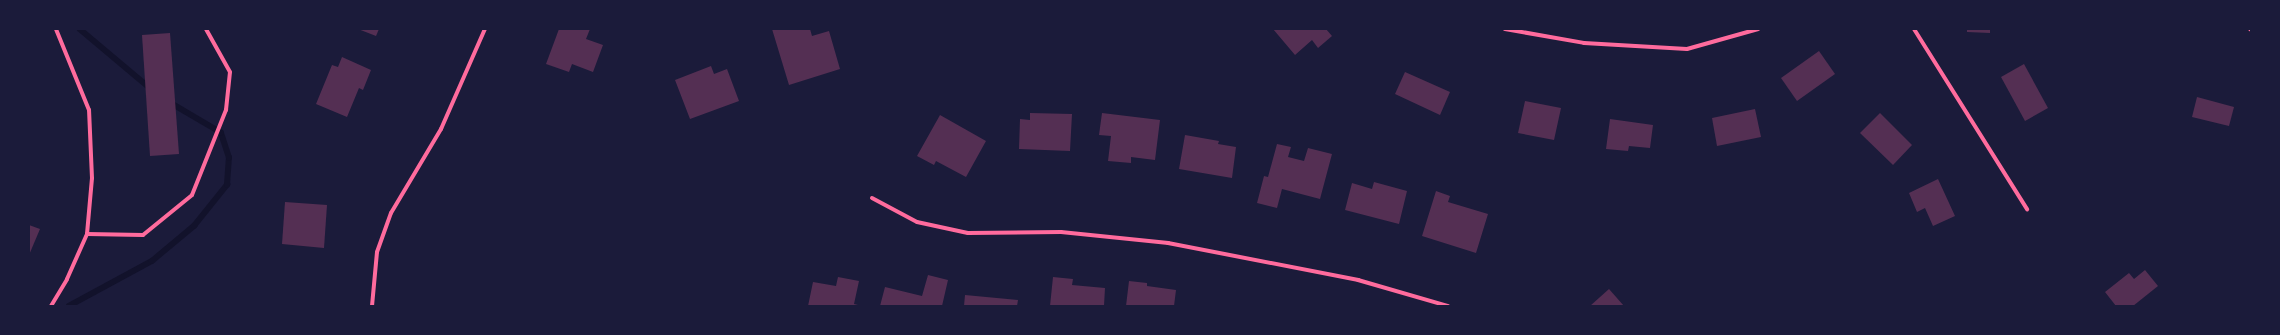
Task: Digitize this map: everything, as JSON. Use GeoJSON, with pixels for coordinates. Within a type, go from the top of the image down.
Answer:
{"type":"FeatureCollection","features":[{"type":"Feature","properties":{"kind":"street"},"geometry":{"type":"LineString","coordinates":[[51,306],[67,280],[87,234],[92,178],[89,110],[56,29]]}},
{"type":"Feature","properties":{"kind":"street"},"geometry":{"type":"LineString","coordinates":[[87,234],[143,234],[192,195],[226,110],[230,72],[206,29]]}},
{"type":"Feature","properties":{"kind":"street"},"geometry":{"type":"LineString","coordinates":[[372,306],[377,252],[391,213],[441,129],[485,29]]}},
{"type":"Feature","properties":{"kind":"street"},"geometry":{"type":"LineString","coordinates":[[1505,29],[1584,44],[1687,49],[1758,29]]}},
{"type":"Feature","properties":{"kind":"street"},"geometry":{"type":"LineString","coordinates":[[1914,29],[2027,209]]}},
{"type":"Feature","properties":{"kind":"street"},"geometry":{"type":"LineString","coordinates":[[872,198],[916,222],[968,233],[1060,232],[1168,243],[1358,280],[1448,306]]}},
{"type":"Feature","properties":{"kind":"building"},"geometry":{"type":"Polygon","coordinates":[[[358,29],[379,29],[376,36],[358,29]]]}},
{"type":"Feature","properties":{"kind":"building"},"geometry":{"type":"Polygon","coordinates":[[[559,29],[590,29],[586,39],[603,45],[593,72],[572,64],[569,72],[546,64],[559,29]]]}},
{"type":"Feature","properties":{"kind":"building"},"geometry":{"type":"Polygon","coordinates":[[[772,29],[810,29],[812,36],[829,31],[840,69],[789,85],[772,29]]]}},
{"type":"Feature","properties":{"kind":"building"},"geometry":{"type":"Polygon","coordinates":[[[1273,29],[1326,29],[1332,36],[1318,48],[1312,40],[1295,55],[1273,29]]]}},
{"type":"Feature","properties":{"kind":"building"},"geometry":{"type":"Polygon","coordinates":[[[1967,29],[1990,29],[1990,33],[1967,32],[1967,29]]]}},
{"type":"Feature","properties":{"kind":"building"},"geometry":{"type":"Polygon","coordinates":[[[170,33],[179,154],[150,156],[142,35],[170,33]]]}},
{"type":"Feature","properties":{"kind":"building"},"geometry":{"type":"Polygon","coordinates":[[[1819,51],[1835,74],[1797,101],[1781,78],[1819,51]]]}},
{"type":"Feature","properties":{"kind":"building"},"geometry":{"type":"Polygon","coordinates":[[[342,57],[371,70],[363,90],[359,88],[347,117],[316,104],[332,65],[338,67],[342,57]]]}},
{"type":"Feature","properties":{"kind":"building"},"geometry":{"type":"Polygon","coordinates":[[[2024,64],[2048,108],[2025,121],[2001,77],[2024,64]]]}},
{"type":"Feature","properties":{"kind":"building"},"geometry":{"type":"Polygon","coordinates":[[[711,66],[714,74],[727,69],[739,101],[690,119],[675,80],[711,66]]]}},
{"type":"Feature","properties":{"kind":"building"},"geometry":{"type":"Polygon","coordinates":[[[1405,72],[1450,92],[1440,115],[1395,94],[1405,72]]]}},
{"type":"Feature","properties":{"kind":"building"},"geometry":{"type":"Polygon","coordinates":[[[2197,97],[2234,107],[2229,126],[2192,117],[2197,97]]]}},
{"type":"Feature","properties":{"kind":"building"},"geometry":{"type":"Polygon","coordinates":[[[1525,101],[1561,108],[1554,140],[1518,133],[1525,101]]]}},
{"type":"Feature","properties":{"kind":"building"},"geometry":{"type":"Polygon","coordinates":[[[1755,109],[1761,137],[1717,146],[1712,118],[1755,109]]]}},
{"type":"Feature","properties":{"kind":"building"},"geometry":{"type":"Polygon","coordinates":[[[1030,113],[1072,114],[1070,151],[1019,149],[1020,119],[1030,120],[1030,113]]]}},
{"type":"Feature","properties":{"kind":"building"},"geometry":{"type":"Polygon","coordinates":[[[1102,113],[1160,120],[1155,160],[1131,157],[1131,163],[1108,161],[1111,136],[1099,135],[1102,113]]]}},
{"type":"Feature","properties":{"kind":"building"},"geometry":{"type":"Polygon","coordinates":[[[1880,113],[1912,145],[1893,165],[1860,133],[1880,113]]]}},
{"type":"Feature","properties":{"kind":"building"},"geometry":{"type":"Polygon","coordinates":[[[940,115],[986,141],[966,177],[936,161],[934,165],[917,156],[940,115]]]}},
{"type":"Feature","properties":{"kind":"building"},"geometry":{"type":"Polygon","coordinates":[[[1610,119],[1653,125],[1650,148],[1629,146],[1628,151],[1606,149],[1610,119]]]}},
{"type":"Feature","properties":{"kind":"building"},"geometry":{"type":"Polygon","coordinates":[[[1185,135],[1219,141],[1218,144],[1236,147],[1232,178],[1179,169],[1185,135]]]}},
{"type":"Feature","properties":{"kind":"building"},"geometry":{"type":"Polygon","coordinates":[[[1277,144],[1291,147],[1288,157],[1304,161],[1308,148],[1332,154],[1320,199],[1282,189],[1277,208],[1257,203],[1264,176],[1268,177],[1277,144]]]}},
{"type":"Feature","properties":{"kind":"building"},"geometry":{"type":"Polygon","coordinates":[[[1938,179],[1955,216],[1933,226],[1925,208],[1917,212],[1909,193],[1938,179]]]}},
{"type":"Feature","properties":{"kind":"building"},"geometry":{"type":"Polygon","coordinates":[[[1374,182],[1407,191],[1399,224],[1345,210],[1352,183],[1372,189],[1374,182]]]}},
{"type":"Feature","properties":{"kind":"building"},"geometry":{"type":"Polygon","coordinates":[[[1436,191],[1450,196],[1448,202],[1488,214],[1476,253],[1422,236],[1436,191]]]}},
{"type":"Feature","properties":{"kind":"building"},"geometry":{"type":"Polygon","coordinates":[[[285,202],[327,205],[324,248],[282,244],[285,202]]]}},
{"type":"Feature","properties":{"kind":"building"},"geometry":{"type":"Polygon","coordinates":[[[29,225],[40,229],[29,255],[29,225]]]}},
{"type":"Feature","properties":{"kind":"building"},"geometry":{"type":"Polygon","coordinates":[[[2145,270],[2158,286],[2133,306],[2116,306],[2105,292],[2129,273],[2134,279],[2145,270]]]}},
{"type":"Feature","properties":{"kind":"building"},"geometry":{"type":"Polygon","coordinates":[[[928,275],[948,280],[942,306],[880,306],[885,287],[922,296],[928,275]]]}},
{"type":"Feature","properties":{"kind":"building"},"geometry":{"type":"Polygon","coordinates":[[[838,277],[859,281],[854,304],[862,306],[808,306],[813,282],[836,286],[838,277]]]}},
{"type":"Feature","properties":{"kind":"building"},"geometry":{"type":"Polygon","coordinates":[[[1053,277],[1073,279],[1072,285],[1105,288],[1104,306],[1050,306],[1053,277]]]}},
{"type":"Feature","properties":{"kind":"building"},"geometry":{"type":"Polygon","coordinates":[[[1129,281],[1147,283],[1147,286],[1176,290],[1174,306],[1126,306],[1129,281]]]}},
{"type":"Feature","properties":{"kind":"building"},"geometry":{"type":"Polygon","coordinates":[[[1609,289],[1624,306],[1590,306],[1609,289]]]}},
{"type":"Feature","properties":{"kind":"building"},"geometry":{"type":"Polygon","coordinates":[[[965,295],[1018,300],[1017,306],[964,306],[965,295]]]}},
{"type":"Feature","properties":{"kind":"waterway"},"geometry":{"type":"LineString","coordinates":[[80,29],[150,88]]}},
{"type":"Feature","properties":{"kind":"waterway"},"geometry":{"type":"LineString","coordinates":[[69,306],[152,261],[194,226],[227,185],[229,158],[221,133],[170,103]]}}]}
